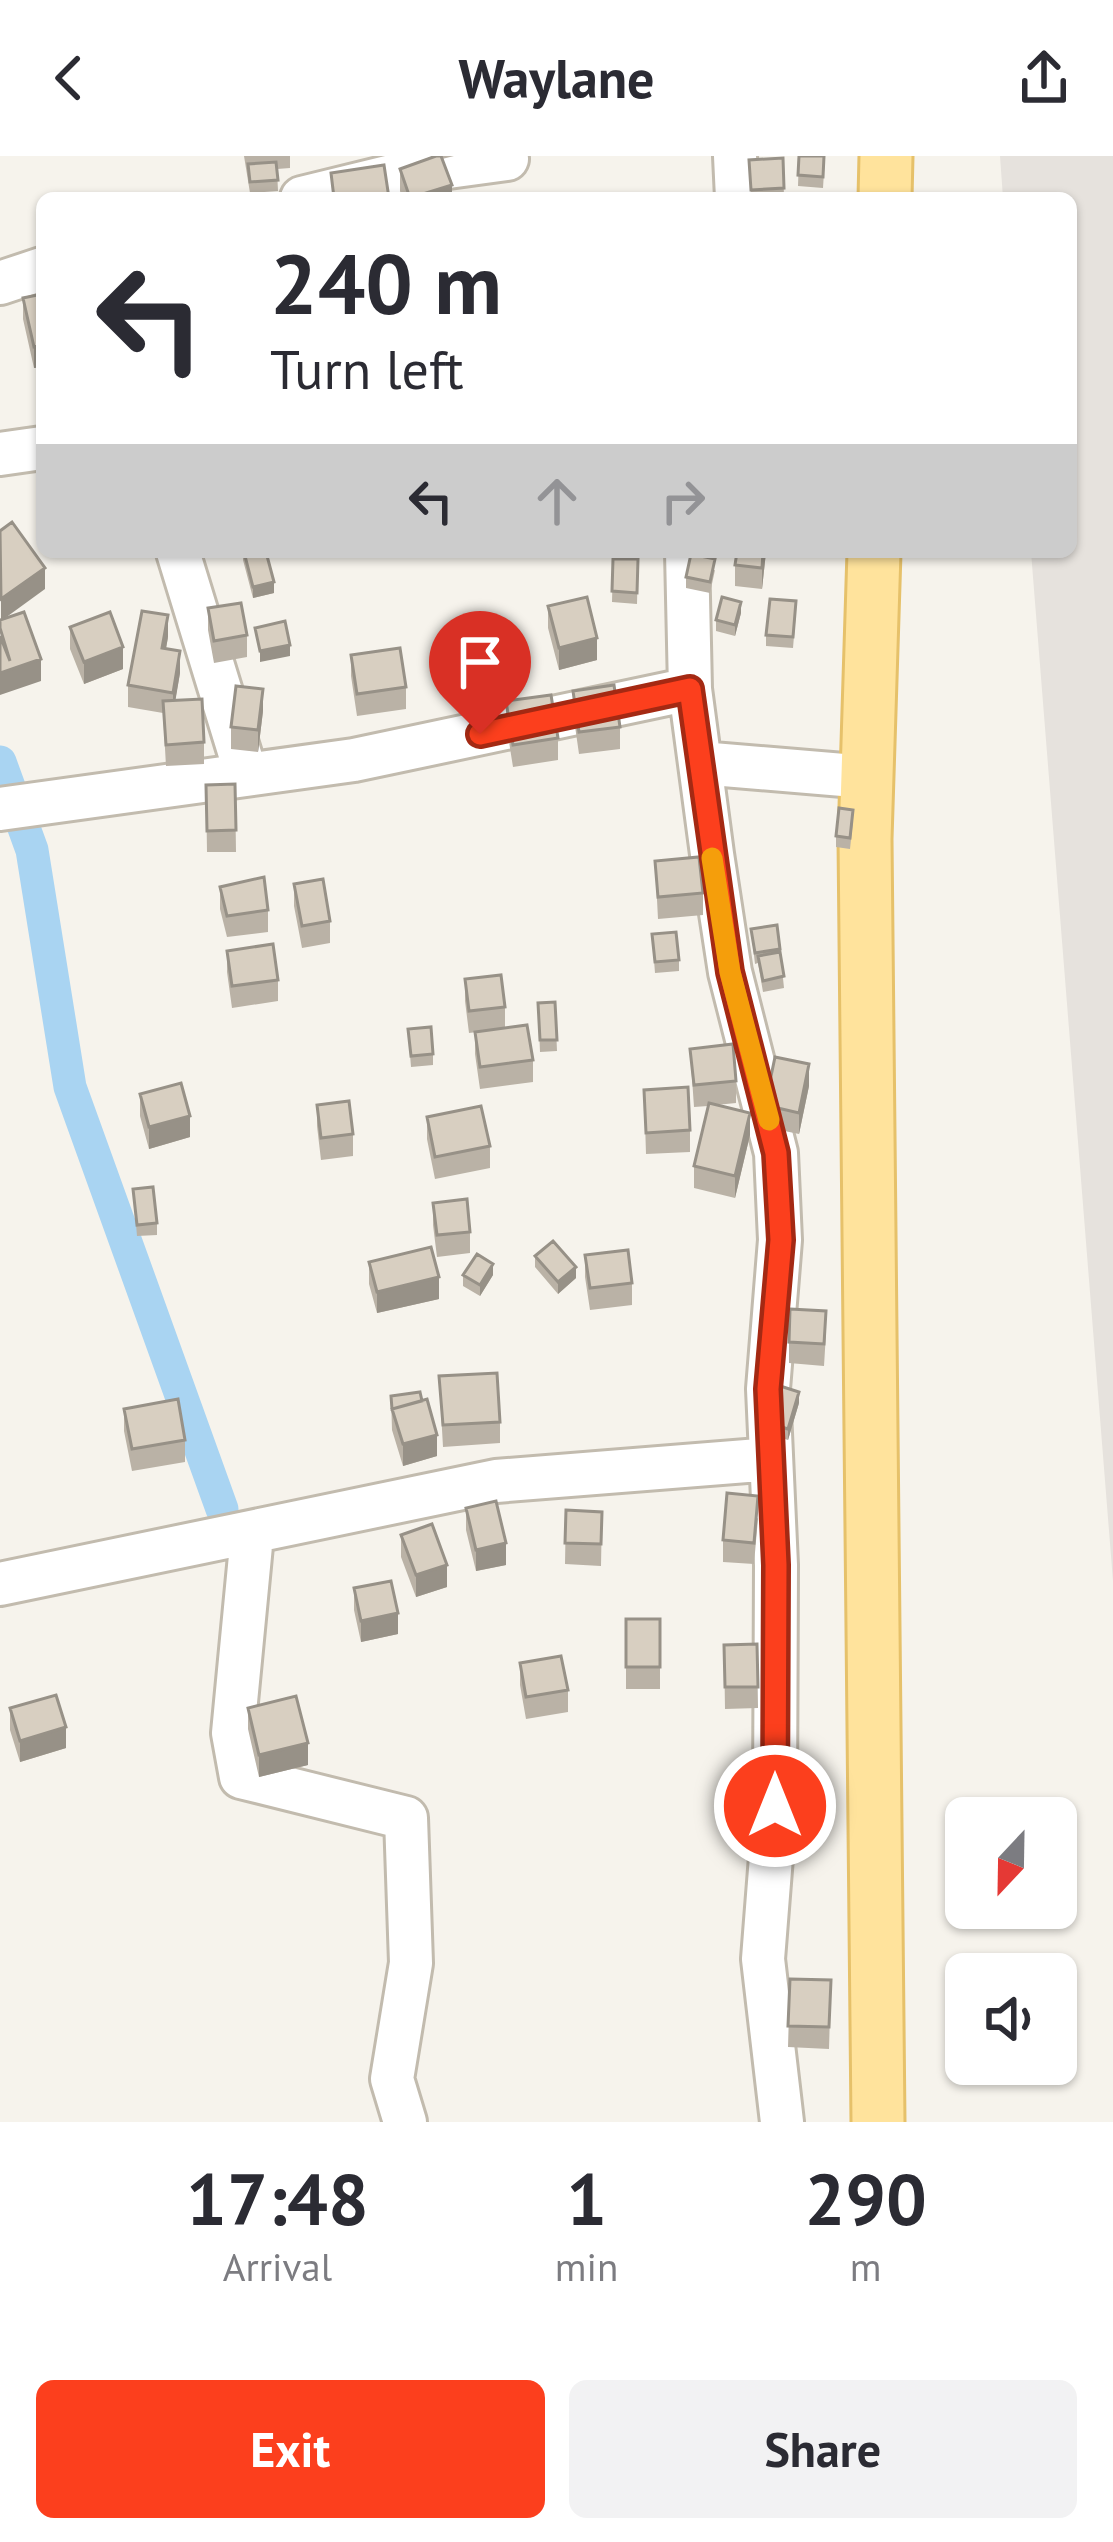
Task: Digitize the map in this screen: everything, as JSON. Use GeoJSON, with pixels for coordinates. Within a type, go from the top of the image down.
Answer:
{"type":"FeatureCollection","features":[{"type":"Feature","properties":{"kind":"main road"},"geometry":{"type":"LineString","coordinates":[[884,192],[886,156]]}},
{"type":"Feature","properties":{"kind":"main road"},"geometry":{"type":"LineString","coordinates":[[874,558],[867,777],[878,2122]]}},
{"type":"Feature","properties":{"kind":"street"},"geometry":{"type":"LineString","coordinates":[[735,156],[736,192]]}},
{"type":"Feature","properties":{"kind":"street"},"geometry":{"type":"LineString","coordinates":[[326,192],[404,172],[509,171]]}},
{"type":"Feature","properties":{"kind":"street"},"geometry":{"type":"LineString","coordinates":[[0,283],[36,271]]}},
{"type":"Feature","properties":{"kind":"street"},"geometry":{"type":"LineString","coordinates":[[0,454],[36,449]]}},
{"type":"Feature","properties":{"kind":"street"},"geometry":{"type":"LineString","coordinates":[[180,558],[245,774]]}},
{"type":"Feature","properties":{"kind":"street"},"geometry":{"type":"LineString","coordinates":[[687,558],[690,689],[730,972],[776,1153],[781,1240],[768,1389],[775,1806],[764,1959],[782,2122]]}},
{"type":"Feature","properties":{"kind":"street"},"geometry":{"type":"LineString","coordinates":[[12,805],[354,760],[690,689]]}},
{"type":"Feature","properties":{"kind":"street"},"geometry":{"type":"LineString","coordinates":[[700,763],[867,777]]}},
{"type":"Feature","properties":{"kind":"street"},"geometry":{"type":"LineString","coordinates":[[0,1584],[496,1481],[771,1459]]}},
{"type":"Feature","properties":{"kind":"street"},"geometry":{"type":"LineString","coordinates":[[252,1534],[232,1733],[241,1778],[406,1818],[412,1963],[392,2079],[405,2122]]}},
{"type":"Feature","properties":{"kind":"shaded area"},"geometry":{"type":"Polygon","coordinates":[[[1000,156],[1113,156],[1113,1581],[1031,558],[1077,558],[1077,192],[1003,192],[1000,156]]]}},
{"type":"Feature","properties":{"kind":"building"},"geometry":{"type":"Polygon","coordinates":[[[441,156],[452,185],[408,192],[400,169],[441,156]]]}},
{"type":"Feature","properties":{"kind":"building"},"geometry":{"type":"Polygon","coordinates":[[[799,156],[824,156],[823,177],[798,175],[799,156]]]}},
{"type":"Feature","properties":{"kind":"building"},"geometry":{"type":"Polygon","coordinates":[[[783,158],[784,188],[751,190],[749,160],[783,158]]]}},
{"type":"Feature","properties":{"kind":"building"},"geometry":{"type":"Polygon","coordinates":[[[276,162],[278,180],[250,182],[248,164],[276,162]]]}},
{"type":"Feature","properties":{"kind":"building"},"geometry":{"type":"Polygon","coordinates":[[[384,165],[388,192],[333,192],[331,173],[384,165]]]}},
{"type":"Feature","properties":{"kind":"building"},"geometry":{"type":"Polygon","coordinates":[[[36,295],[34,347],[23,298],[36,295]]]}},
{"type":"Feature","properties":{"kind":"building"},"geometry":{"type":"Polygon","coordinates":[[[12,522],[45,568],[1,599],[0,531],[12,522]]]}},
{"type":"Feature","properties":{"kind":"building"},"geometry":{"type":"Polygon","coordinates":[[[246,558],[268,558],[274,582],[253,587],[246,558]]]}},
{"type":"Feature","properties":{"kind":"building"},"geometry":{"type":"Polygon","coordinates":[[[690,558],[715,559],[710,582],[686,577],[690,558]]]}},
{"type":"Feature","properties":{"kind":"building"},"geometry":{"type":"Polygon","coordinates":[[[736,558],[763,558],[762,568],[735,565],[736,558]]]}},
{"type":"Feature","properties":{"kind":"building"},"geometry":{"type":"Polygon","coordinates":[[[613,559],[638,559],[637,593],[612,591],[613,559]]]}},
{"type":"Feature","properties":{"kind":"building"},"geometry":{"type":"Polygon","coordinates":[[[587,597],[597,638],[559,648],[548,606],[587,597]]]}},
{"type":"Feature","properties":{"kind":"building"},"geometry":{"type":"Polygon","coordinates":[[[722,597],[741,602],[735,625],[716,620],[722,597]]]}},
{"type":"Feature","properties":{"kind":"building"},"geometry":{"type":"Polygon","coordinates":[[[770,599],[796,601],[793,637],[766,635],[770,599]]]}},
{"type":"Feature","properties":{"kind":"building"},"geometry":{"type":"Polygon","coordinates":[[[241,603],[247,635],[214,641],[208,608],[241,603]]]}},
{"type":"Feature","properties":{"kind":"building"},"geometry":{"type":"Polygon","coordinates":[[[142,611],[168,615],[162,648],[180,651],[173,693],[128,685],[142,611]]]}},
{"type":"Feature","properties":{"kind":"building"},"geometry":{"type":"Polygon","coordinates":[[[24,612],[41,659],[0,673],[0,636],[10,661],[0,620],[24,612]]]}},
{"type":"Feature","properties":{"kind":"building"},"geometry":{"type":"Polygon","coordinates":[[[110,612],[123,647],[84,662],[70,627],[110,612]]]}},
{"type":"Feature","properties":{"kind":"building"},"geometry":{"type":"Polygon","coordinates":[[[285,621],[290,645],[260,651],[255,628],[285,621]]]}},
{"type":"Feature","properties":{"kind":"building"},"geometry":{"type":"Polygon","coordinates":[[[400,648],[406,687],[357,694],[351,655],[400,648]]]}},
{"type":"Feature","properties":{"kind":"building"},"geometry":{"type":"Polygon","coordinates":[[[614,685],[620,727],[579,732],[573,691],[614,685]]]}},
{"type":"Feature","properties":{"kind":"building"},"geometry":{"type":"Polygon","coordinates":[[[236,686],[263,689],[258,730],[231,727],[236,686]]]}},
{"type":"Feature","properties":{"kind":"building"},"geometry":{"type":"Polygon","coordinates":[[[551,695],[558,738],[513,745],[506,701],[551,695]]]}},
{"type":"Feature","properties":{"kind":"building"},"geometry":{"type":"Polygon","coordinates":[[[202,699],[204,742],[166,745],[163,701],[202,699]]]}},
{"type":"Feature","properties":{"kind":"building"},"geometry":{"type":"Polygon","coordinates":[[[235,784],[236,830],[207,831],[206,785],[235,784]]]}},
{"type":"Feature","properties":{"kind":"building"},"geometry":{"type":"Polygon","coordinates":[[[839,808],[853,810],[850,838],[836,836],[839,808]]]}},
{"type":"Feature","properties":{"kind":"building"},"geometry":{"type":"Polygon","coordinates":[[[699,857],[703,893],[658,897],[655,861],[699,857]]]}},
{"type":"Feature","properties":{"kind":"building"},"geometry":{"type":"Polygon","coordinates":[[[264,877],[268,910],[227,916],[220,887],[264,877]]]}},
{"type":"Feature","properties":{"kind":"building"},"geometry":{"type":"Polygon","coordinates":[[[323,879],[330,921],[302,926],[294,884],[323,879]]]}},
{"type":"Feature","properties":{"kind":"building"},"geometry":{"type":"Polygon","coordinates":[[[777,925],[780,949],[755,953],[751,929],[777,925]]]}},
{"type":"Feature","properties":{"kind":"building"},"geometry":{"type":"Polygon","coordinates":[[[676,932],[679,960],[655,962],[652,934],[676,932]]]}},
{"type":"Feature","properties":{"kind":"building"},"geometry":{"type":"Polygon","coordinates":[[[273,944],[278,980],[232,986],[227,951],[273,944]]]}},
{"type":"Feature","properties":{"kind":"building"},"geometry":{"type":"Polygon","coordinates":[[[780,952],[784,976],[763,981],[758,956],[780,952]]]}},
{"type":"Feature","properties":{"kind":"building"},"geometry":{"type":"Polygon","coordinates":[[[501,975],[505,1007],[469,1011],[465,979],[501,975]]]}},
{"type":"Feature","properties":{"kind":"building"},"geometry":{"type":"Polygon","coordinates":[[[555,1002],[557,1040],[540,1040],[538,1003],[555,1002]]]}},
{"type":"Feature","properties":{"kind":"building"},"geometry":{"type":"Polygon","coordinates":[[[527,1025],[533,1060],[480,1067],[475,1032],[527,1025]]]}},
{"type":"Feature","properties":{"kind":"building"},"geometry":{"type":"Polygon","coordinates":[[[431,1027],[433,1054],[411,1056],[408,1029],[431,1027]]]}},
{"type":"Feature","properties":{"kind":"building"},"geometry":{"type":"Polygon","coordinates":[[[733,1044],[736,1081],[694,1085],[690,1049],[733,1044]]]}},
{"type":"Feature","properties":{"kind":"building"},"geometry":{"type":"Polygon","coordinates":[[[775,1057],[809,1064],[799,1113],[765,1105],[775,1057]]]}},
{"type":"Feature","properties":{"kind":"building"},"geometry":{"type":"Polygon","coordinates":[[[181,1083],[190,1116],[149,1127],[140,1094],[181,1083]]]}},
{"type":"Feature","properties":{"kind":"building"},"geometry":{"type":"Polygon","coordinates":[[[688,1087],[690,1130],[646,1133],[644,1090],[688,1087]]]}},
{"type":"Feature","properties":{"kind":"building"},"geometry":{"type":"Polygon","coordinates":[[[349,1101],[353,1134],[321,1138],[317,1105],[349,1101]]]}},
{"type":"Feature","properties":{"kind":"building"},"geometry":{"type":"Polygon","coordinates":[[[709,1103],[750,1113],[735,1176],[694,1166],[709,1103]]]}},
{"type":"Feature","properties":{"kind":"building"},"geometry":{"type":"Polygon","coordinates":[[[481,1106],[490,1146],[435,1157],[427,1117],[481,1106]]]}},
{"type":"Feature","properties":{"kind":"building"},"geometry":{"type":"Polygon","coordinates":[[[153,1187],[157,1223],[137,1225],[133,1189],[153,1187]]]}},
{"type":"Feature","properties":{"kind":"building"},"geometry":{"type":"Polygon","coordinates":[[[467,1199],[470,1232],[437,1235],[433,1203],[467,1199]]]}},
{"type":"Feature","properties":{"kind":"building"},"geometry":{"type":"Polygon","coordinates":[[[553,1241],[576,1267],[558,1282],[535,1256],[553,1241]]]}},
{"type":"Feature","properties":{"kind":"building"},"geometry":{"type":"Polygon","coordinates":[[[431,1247],[439,1277],[377,1292],[369,1262],[431,1247]]]}},
{"type":"Feature","properties":{"kind":"building"},"geometry":{"type":"Polygon","coordinates":[[[628,1250],[632,1283],[590,1288],[585,1255],[628,1250]]]}},
{"type":"Feature","properties":{"kind":"building"},"geometry":{"type":"Polygon","coordinates":[[[477,1254],[493,1264],[480,1285],[463,1275],[477,1254]]]}},
{"type":"Feature","properties":{"kind":"building"},"geometry":{"type":"Polygon","coordinates":[[[790,1309],[826,1311],[824,1344],[789,1342],[790,1309]]]}},
{"type":"Feature","properties":{"kind":"building"},"geometry":{"type":"Polygon","coordinates":[[[497,1373],[500,1422],[443,1425],[439,1376],[497,1373]]]}},
{"type":"Feature","properties":{"kind":"building"},"geometry":{"type":"Polygon","coordinates":[[[777,1385],[799,1392],[788,1429],[766,1422],[777,1385]]]}},
{"type":"Feature","properties":{"kind":"building"},"geometry":{"type":"Polygon","coordinates":[[[420,1392],[422,1401],[392,1409],[391,1396],[420,1392]]]}},
{"type":"Feature","properties":{"kind":"building"},"geometry":{"type":"Polygon","coordinates":[[[178,1399],[185,1440],[132,1449],[124,1409],[178,1399]]]}},
{"type":"Feature","properties":{"kind":"building"},"geometry":{"type":"Polygon","coordinates":[[[427,1399],[437,1435],[403,1444],[392,1409],[427,1399]]]}},
{"type":"Feature","properties":{"kind":"building"},"geometry":{"type":"Polygon","coordinates":[[[727,1493],[758,1496],[754,1543],[723,1540],[727,1493]]]}},
{"type":"Feature","properties":{"kind":"building"},"geometry":{"type":"Polygon","coordinates":[[[496,1501],[506,1543],[476,1550],[466,1508],[496,1501]]]}},
{"type":"Feature","properties":{"kind":"building"},"geometry":{"type":"Polygon","coordinates":[[[566,1510],[602,1512],[601,1544],[565,1543],[566,1510]]]}},
{"type":"Feature","properties":{"kind":"building"},"geometry":{"type":"Polygon","coordinates":[[[432,1524],[447,1565],[416,1575],[401,1535],[432,1524]]]}},
{"type":"Feature","properties":{"kind":"building"},"geometry":{"type":"Polygon","coordinates":[[[391,1581],[398,1613],[361,1621],[354,1588],[391,1581]]]}},
{"type":"Feature","properties":{"kind":"building"},"geometry":{"type":"Polygon","coordinates":[[[626,1619],[660,1619],[660,1667],[626,1667],[626,1619]]]}},
{"type":"Feature","properties":{"kind":"building"},"geometry":{"type":"Polygon","coordinates":[[[757,1644],[758,1687],[725,1687],[724,1645],[757,1644]]]}},
{"type":"Feature","properties":{"kind":"building"},"geometry":{"type":"Polygon","coordinates":[[[561,1656],[568,1690],[526,1697],[520,1663],[561,1656]]]}},
{"type":"Feature","properties":{"kind":"building"},"geometry":{"type":"Polygon","coordinates":[[[56,1695],[66,1727],[20,1741],[10,1708],[56,1695]]]}},
{"type":"Feature","properties":{"kind":"building"},"geometry":{"type":"Polygon","coordinates":[[[296,1696],[308,1743],[259,1755],[248,1708],[296,1696]]]}},
{"type":"Feature","properties":{"kind":"building"},"geometry":{"type":"Polygon","coordinates":[[[790,1979],[831,1980],[829,2027],[788,2026],[790,1979]]]}},
{"type":"Feature","properties":{"kind":"waterway"},"geometry":{"type":"LineString","coordinates":[[0,762],[32,850],[70,1087],[222,1509]]}},
{"type":"Feature","properties":{"kind":"slow traffic"},"geometry":{"type":"LineString","coordinates":[[712,858],[730,972],[769,1120]]}},
{"type":"Feature","properties":{"kind":"route"},"geometry":{"type":"LineString","coordinates":[[480,734],[690,689],[730,972],[776,1153],[781,1240],[773,1288],[768,1389],[776,1565],[775,1806]]}}]}
